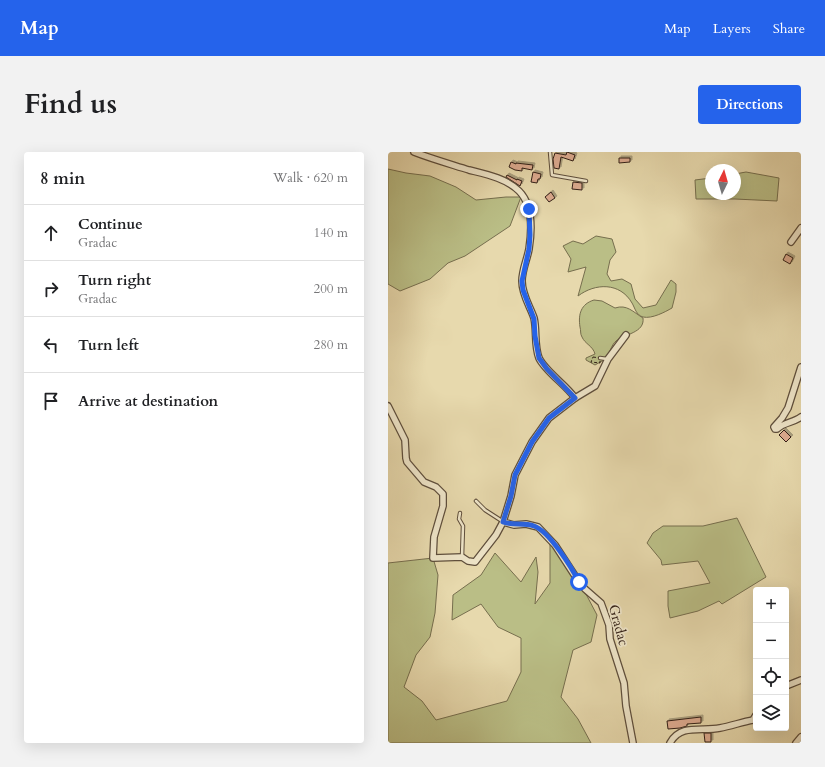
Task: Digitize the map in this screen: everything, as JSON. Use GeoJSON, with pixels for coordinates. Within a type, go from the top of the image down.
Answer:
{"type":"FeatureCollection","features":[{"type":"Feature","properties":{"kind":"street"},"geometry":{"type":"LineString","coordinates":[[414,152],[506,182],[519,190],[527,202],[530,220],[530,235],[529,249],[522,281],[523,290],[534,319],[539,358],[547,369],[575,398]]}},
{"type":"Feature","properties":{"kind":"street"},"geometry":{"type":"LineString","coordinates":[[791,242],[801,228]]}},
{"type":"Feature","properties":{"kind":"street"},"geometry":{"type":"LineString","coordinates":[[388,406],[405,440],[407,462],[424,482],[436,487],[443,494],[443,506],[434,537],[433,558],[462,557],[468,561],[475,562],[496,536],[503,522],[511,496],[515,475],[532,442],[549,418],[575,398],[595,386],[608,359],[626,335]]}},
{"type":"Feature","properties":{"kind":"street"},"geometry":{"type":"LineString","coordinates":[[801,367],[788,408],[774,428],[775,430],[782,424],[794,422],[801,417]]}},
{"type":"Feature","properties":{"kind":"street","name":"Gradac"},"geometry":{"type":"LineString","coordinates":[[503,522],[514,525],[526,524],[538,527],[555,545],[579,582],[601,603],[609,625],[610,639],[624,683],[626,706],[633,743]]}},
{"type":"Feature","properties":{"kind":"street"},"geometry":{"type":"LineString","coordinates":[[789,685],[801,680]]}},
{"type":"Feature","properties":{"kind":"street"},"geometry":{"type":"LineString","coordinates":[[670,743],[676,735],[684,730],[719,729],[753,720]]}},
{"type":"Feature","properties":{"kind":"street"},"geometry":{"type":"LineString","coordinates":[[796,743],[801,737]]}},
{"type":"Feature","properties":{"kind":"lane"},"geometry":{"type":"LineString","coordinates":[[550,152],[552,175],[586,181]]}},
{"type":"Feature","properties":{"kind":"lane"},"geometry":{"type":"LineString","coordinates":[[600,358],[608,359]]}},
{"type":"Feature","properties":{"kind":"lane"},"geometry":{"type":"LineString","coordinates":[[476,501],[485,510],[503,522]]}},
{"type":"Feature","properties":{"kind":"lane"},"geometry":{"type":"LineString","coordinates":[[460,513],[460,519],[463,526],[462,557]]}},
{"type":"Feature","properties":{"kind":"green space"},"geometry":{"type":"Polygon","coordinates":[[[388,169],[430,176],[456,187],[476,200],[521,197],[510,226],[465,256],[448,263],[430,279],[400,291],[388,284],[388,169]]]}},
{"type":"Feature","properties":{"kind":"green space"},"geometry":{"type":"Polygon","coordinates":[[[746,172],[779,178],[777,201],[741,199],[741,173],[746,172]]]}},
{"type":"Feature","properties":{"kind":"green space"},"geometry":{"type":"Polygon","coordinates":[[[705,179],[705,199],[696,199],[695,180],[705,179]]]}},
{"type":"Feature","properties":{"kind":"green space"},"geometry":{"type":"Polygon","coordinates":[[[596,236],[612,239],[616,252],[610,260],[607,274],[611,281],[622,279],[631,284],[635,299],[643,308],[656,305],[671,280],[676,284],[676,292],[672,308],[654,316],[643,317],[637,313],[627,296],[621,291],[607,287],[592,289],[578,296],[586,267],[568,272],[571,259],[563,246],[573,241],[583,244],[596,236]]]}},
{"type":"Feature","properties":{"kind":"green space"},"geometry":{"type":"Polygon","coordinates":[[[594,300],[602,301],[615,308],[626,308],[643,318],[641,327],[616,341],[611,348],[606,361],[602,361],[595,365],[586,360],[586,358],[595,354],[593,349],[581,336],[579,322],[583,307],[594,300]]]}},
{"type":"Feature","properties":{"kind":"green space"},"geometry":{"type":"Polygon","coordinates":[[[737,518],[766,577],[722,604],[719,601],[698,611],[670,618],[668,591],[710,583],[698,561],[662,565],[661,560],[647,543],[653,533],[663,526],[703,526],[737,518]]]}},
{"type":"Feature","properties":{"kind":"green space"},"geometry":{"type":"Polygon","coordinates":[[[550,543],[587,596],[597,615],[591,642],[573,650],[561,697],[578,719],[591,743],[388,743],[388,563],[433,558],[438,575],[435,613],[430,637],[416,655],[404,687],[422,701],[436,720],[507,701],[521,672],[521,638],[498,627],[481,604],[452,620],[453,595],[481,575],[495,553],[521,582],[536,557],[538,572],[535,604],[550,583],[550,543]]]}},
{"type":"Feature","properties":{"kind":"building"},"geometry":{"type":"Polygon","coordinates":[[[567,152],[575,155],[573,161],[561,157],[559,169],[554,168],[553,159],[555,153],[566,155],[567,152]]]}},
{"type":"Feature","properties":{"kind":"building"},"geometry":{"type":"Polygon","coordinates":[[[619,158],[630,158],[630,162],[619,163],[619,158]]]}},
{"type":"Feature","properties":{"kind":"building"},"geometry":{"type":"Polygon","coordinates":[[[511,162],[516,164],[533,165],[532,170],[522,168],[522,171],[515,170],[509,167],[511,162]]]}},
{"type":"Feature","properties":{"kind":"building"},"geometry":{"type":"Polygon","coordinates":[[[533,172],[541,174],[537,183],[531,182],[533,172]]]}},
{"type":"Feature","properties":{"kind":"building"},"geometry":{"type":"Polygon","coordinates":[[[507,175],[522,181],[520,186],[506,177],[507,175]]]}},
{"type":"Feature","properties":{"kind":"building"},"geometry":{"type":"Polygon","coordinates":[[[573,182],[582,183],[582,190],[572,189],[573,182]]]}},
{"type":"Feature","properties":{"kind":"building"},"geometry":{"type":"Polygon","coordinates":[[[551,192],[555,198],[549,202],[545,197],[551,192]]]}},
{"type":"Feature","properties":{"kind":"building"},"geometry":{"type":"Polygon","coordinates":[[[786,254],[793,258],[790,264],[783,260],[786,254]]]}},
{"type":"Feature","properties":{"kind":"building"},"geometry":{"type":"Polygon","coordinates":[[[784,430],[791,437],[786,442],[779,435],[784,430]]]}},
{"type":"Feature","properties":{"kind":"building"},"geometry":{"type":"Polygon","coordinates":[[[701,717],[701,723],[687,724],[687,726],[680,728],[668,729],[667,721],[701,717]]]}},
{"type":"Feature","properties":{"kind":"building"},"geometry":{"type":"Polygon","coordinates":[[[704,733],[711,733],[711,742],[705,742],[704,733]]]}},
{"type":"Feature","properties":{"kind":"route"},"geometry":{"type":"LineString","coordinates":[[529,209],[529,249],[522,281],[525,298],[529,304],[534,319],[539,358],[547,369],[575,398],[549,418],[532,442],[515,475],[507,512],[503,522],[514,525],[526,524],[538,527],[555,545],[579,582]]}}]}
